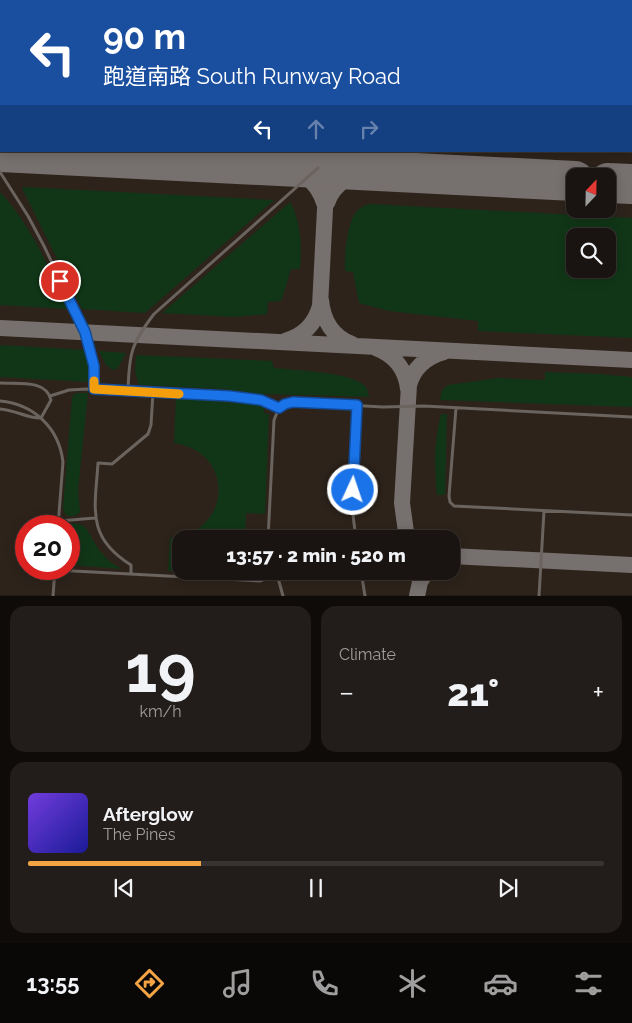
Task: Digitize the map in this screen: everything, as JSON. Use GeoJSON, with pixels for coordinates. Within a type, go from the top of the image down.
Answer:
{"type":"FeatureCollection","features":[{"type":"Feature","properties":{"kind":"lane"},"geometry":{"type":"LineString","coordinates":[[128,391],[131,353],[138,335],[154,314],[318,168]]}},
{"type":"Feature","properties":{"kind":"lane"},"geometry":{"type":"LineString","coordinates":[[0,172],[40,239],[85,332],[94,366],[94,389]]}},
{"type":"Feature","properties":{"kind":"lane"},"geometry":{"type":"LineString","coordinates":[[0,383],[41,386],[46,390],[50,396],[49,405],[41,418]]}},
{"type":"Feature","properties":{"kind":"lane"},"geometry":{"type":"LineString","coordinates":[[50,396],[78,389],[153,392],[261,400],[279,408]]}},
{"type":"Feature","properties":{"kind":"lane"},"geometry":{"type":"LineString","coordinates":[[131,574],[131,565],[108,545],[100,535],[95,518],[98,464],[112,464],[148,434],[151,425],[153,392]]}},
{"type":"Feature","properties":{"kind":"lane"},"geometry":{"type":"LineString","coordinates":[[0,401],[29,408],[41,418],[54,434],[63,462],[59,515]]}},
{"type":"Feature","properties":{"kind":"lane"},"geometry":{"type":"LineString","coordinates":[[268,530],[274,420],[279,408],[285,404],[293,402],[632,416]]}},
{"type":"Feature","properties":{"kind":"lane"},"geometry":{"type":"LineString","coordinates":[[355,530],[352,507],[357,405]]}},
{"type":"Feature","properties":{"kind":"lane"},"geometry":{"type":"LineString","coordinates":[[456,408],[450,496],[450,502],[454,506],[632,515]]}},
{"type":"Feature","properties":{"kind":"lane"},"geometry":{"type":"LineString","coordinates":[[0,409],[20,412],[32,418],[41,418]]}},
{"type":"Feature","properties":{"kind":"lane"},"geometry":{"type":"LineString","coordinates":[[539,596],[544,511]]}},
{"type":"Feature","properties":{"kind":"lane"},"geometry":{"type":"LineString","coordinates":[[80,519],[95,518]]}},
{"type":"Feature","properties":{"kind":"lane"},"geometry":{"type":"LineString","coordinates":[[80,571],[172,576]]}},
{"type":"Feature","properties":{"kind":"lane"},"geometry":{"type":"LineString","coordinates":[[53,596],[54,580]]}},
{"type":"Feature","properties":{"kind":"lane"},"geometry":{"type":"LineString","coordinates":[[242,580],[262,580]]}},
{"type":"Feature","properties":{"kind":"lane"},"geometry":{"type":"LineString","coordinates":[[278,580],[283,596]]}},
{"type":"Feature","properties":{"kind":"lane"},"geometry":{"type":"LineString","coordinates":[[362,580],[365,596]]}},
{"type":"Feature","properties":{"kind":"shaded area"},"geometry":{"type":"Polygon","coordinates":[[[0,152],[632,152],[632,595],[0,595],[0,152]]]}},
{"type":"Feature","properties":{"kind":"green space"},"geometry":{"type":"Polygon","coordinates":[[[22,188],[274,200],[145,313],[82,309],[22,188]]]}},
{"type":"Feature","properties":{"kind":"green space"},"geometry":{"type":"Polygon","coordinates":[[[0,192],[30,233],[68,309],[0,305],[0,192]]]}},
{"type":"Feature","properties":{"kind":"green space"},"geometry":{"type":"Polygon","coordinates":[[[290,202],[294,209],[300,234],[300,269],[291,269],[282,299],[280,301],[268,302],[267,314],[235,317],[162,313],[290,202]]]}},
{"type":"Feature","properties":{"kind":"green space"},"geometry":{"type":"Polygon","coordinates":[[[370,204],[566,214],[566,218],[632,218],[632,338],[478,331],[478,321],[389,311],[359,303],[353,272],[345,271],[345,256],[352,221],[355,214],[364,206],[370,204]]]}},
{"type":"Feature","properties":{"kind":"green space"},"geometry":{"type":"Polygon","coordinates":[[[0,345],[86,350],[90,366],[89,382],[0,377],[0,345]]]}},
{"type":"Feature","properties":{"kind":"green space"},"geometry":{"type":"Polygon","coordinates":[[[99,351],[126,353],[117,369],[113,370],[106,365],[99,351]]]}},
{"type":"Feature","properties":{"kind":"green space"},"geometry":{"type":"Polygon","coordinates":[[[136,355],[272,361],[274,368],[336,375],[358,381],[366,387],[369,397],[262,394],[223,389],[139,385],[135,371],[136,355]]]}},
{"type":"Feature","properties":{"kind":"green space"},"geometry":{"type":"Polygon","coordinates":[[[545,372],[632,377],[632,407],[440,400],[442,390],[448,385],[498,378],[545,380],[545,372]]]}},
{"type":"Feature","properties":{"kind":"green space"},"geometry":{"type":"Polygon","coordinates":[[[88,393],[78,490],[80,512],[76,515],[66,515],[63,508],[73,395],[88,393]]]}},
{"type":"Feature","properties":{"kind":"green space"},"geometry":{"type":"Polygon","coordinates":[[[176,398],[264,407],[264,413],[269,414],[265,514],[246,513],[245,530],[194,530],[205,523],[215,509],[218,493],[217,476],[209,462],[195,450],[174,443],[176,398]]]}},
{"type":"Feature","properties":{"kind":"green space"},"geometry":{"type":"Polygon","coordinates":[[[441,414],[447,414],[445,495],[437,495],[435,454],[441,414]]]}},
{"type":"Feature","properties":{"kind":"green space"},"geometry":{"type":"Polygon","coordinates":[[[80,524],[86,528],[99,550],[110,562],[122,569],[80,566],[80,524]]]}},
{"type":"Feature","properties":{"kind":"green space"},"geometry":{"type":"Polygon","coordinates":[[[170,538],[172,538],[172,571],[168,571],[170,538]]]}},
{"type":"Feature","properties":{"kind":"taxiway"},"geometry":{"type":"LineString","coordinates":[[110,152],[143,159]]}},
{"type":"Feature","properties":{"kind":"taxiway"},"geometry":{"type":"LineString","coordinates":[[282,166],[303,162],[317,152]]}},
{"type":"Feature","properties":{"kind":"taxiway"},"geometry":{"type":"LineString","coordinates":[[285,341],[303,332],[315,318],[320,306],[328,152]]}},
{"type":"Feature","properties":{"kind":"taxiway"},"geometry":{"type":"LineString","coordinates":[[338,152],[352,165],[371,171]]}},
{"type":"Feature","properties":{"kind":"taxiway"},"geometry":{"type":"LineString","coordinates":[[280,166],[308,178],[317,188],[324,203]]}},
{"type":"Feature","properties":{"kind":"taxiway"},"geometry":{"type":"LineString","coordinates":[[327,203],[330,195],[345,180],[358,174],[374,171]]}},
{"type":"Feature","properties":{"kind":"taxiway"},"geometry":{"type":"LineString","coordinates":[[321,300],[324,315],[334,333],[352,344]]}},
{"type":"Feature","properties":{"kind":"taxiway"},"geometry":{"type":"LineString","coordinates":[[0,328],[632,360]]}},
{"type":"Feature","properties":{"kind":"taxiway"},"geometry":{"type":"LineString","coordinates":[[376,348],[394,359],[402,369],[408,389]]}},
{"type":"Feature","properties":{"kind":"taxiway"},"geometry":{"type":"LineString","coordinates":[[406,530],[402,503],[409,385],[414,373],[426,360],[444,352]]}},
{"type":"Feature","properties":{"kind":"taxiway"},"geometry":{"type":"LineString","coordinates":[[460,556],[632,565]]}},
{"type":"Feature","properties":{"kind":"taxiway"},"geometry":{"type":"LineString","coordinates":[[417,596],[421,580]]}},
{"type":"Feature","properties":{"kind":"runway"},"geometry":{"type":"LineString","coordinates":[[0,152],[566,181]]}},
{"type":"Feature","properties":{"kind":"runway"},"geometry":{"type":"LineString","coordinates":[[616,183],[632,184]]}},
{"type":"Feature","properties":{"kind":"slow traffic"},"geometry":{"type":"LineString","coordinates":[[94,381],[94,389],[179,394]]}},
{"type":"Feature","properties":{"kind":"route"},"geometry":{"type":"LineString","coordinates":[[60,281],[85,332],[94,366],[94,389],[229,396],[261,400],[279,408],[293,402],[357,405],[353,490]]}}]}
